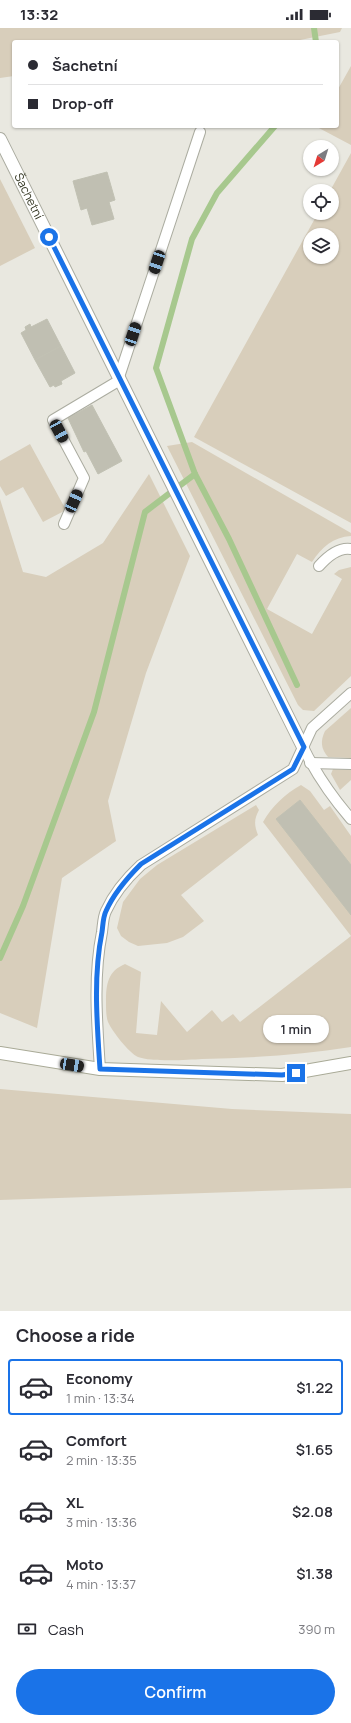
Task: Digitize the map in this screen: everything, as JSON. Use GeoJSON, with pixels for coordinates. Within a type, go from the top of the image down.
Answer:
{"type":"FeatureCollection","features":[{"type":"Feature","properties":{"kind":"street","name":"Šachetní"},"geometry":{"type":"LineString","coordinates":[[0,139],[304,747]]}},
{"type":"Feature","properties":{"kind":"street"},"geometry":{"type":"LineString","coordinates":[[0,1053],[100,1069],[282,1075],[351,1063]]}},
{"type":"Feature","properties":{"kind":"lane"},"geometry":{"type":"LineString","coordinates":[[64,524],[84,478],[53,420],[120,379],[200,132]]}},
{"type":"Feature","properties":{"kind":"lane"},"geometry":{"type":"LineString","coordinates":[[319,566],[328,555],[347,548],[351,549]]}},
{"type":"Feature","properties":{"kind":"lane"},"geometry":{"type":"LineString","coordinates":[[100,1069],[96,1002],[99,947],[105,912],[112,898],[130,875],[141,864],[293,769],[312,728],[351,693]]}},
{"type":"Feature","properties":{"kind":"lane"},"geometry":{"type":"LineString","coordinates":[[304,747],[310,763],[334,800],[351,819]]}},
{"type":"Feature","properties":{"kind":"lane"},"geometry":{"type":"LineString","coordinates":[[310,763],[351,764]]}},
{"type":"Feature","properties":{"kind":"shaded area"},"geometry":{"type":"Polygon","coordinates":[[[0,28],[342,28],[340,32],[300,40],[12,40],[12,76],[0,78],[0,28]]]}},
{"type":"Feature","properties":{"kind":"shaded area"},"geometry":{"type":"Polygon","coordinates":[[[351,66],[351,145],[319,128],[339,128],[339,87],[351,66]]]}},
{"type":"Feature","properties":{"kind":"shaded area"},"geometry":{"type":"Polygon","coordinates":[[[351,153],[351,523],[194,437],[303,240],[303,264],[339,264],[339,228],[310,228],[314,220],[339,220],[339,184],[334,184],[351,153]]]}},
{"type":"Feature","properties":{"kind":"shaded area"},"geometry":{"type":"Polygon","coordinates":[[[0,179],[35,248],[0,266],[0,179]]]}},
{"type":"Feature","properties":{"kind":"shaded area"},"geometry":{"type":"Polygon","coordinates":[[[192,442],[351,533],[351,536],[339,538],[328,544],[312,562],[297,554],[267,609],[312,634],[342,579],[334,574],[339,570],[351,567],[351,676],[314,711],[303,710],[298,705],[167,446],[192,442]]]}},
{"type":"Feature","properties":{"kind":"shaded area"},"geometry":{"type":"Polygon","coordinates":[[[30,444],[66,510],[43,522],[23,487],[6,496],[0,486],[0,461],[30,444]]]}},
{"type":"Feature","properties":{"kind":"shaded area"},"geometry":{"type":"Polygon","coordinates":[[[149,474],[190,556],[146,673],[108,801],[116,841],[62,878],[37,1028],[0,1013],[0,499],[23,572],[46,577],[103,543],[149,474]]]}},
{"type":"Feature","properties":{"kind":"shaded area"},"geometry":{"type":"Polygon","coordinates":[[[351,708],[351,758],[328,757],[322,745],[322,738],[325,731],[351,708]]]}},
{"type":"Feature","properties":{"kind":"shaded area"},"geometry":{"type":"Polygon","coordinates":[[[333,769],[351,770],[351,780],[340,790],[331,774],[333,769]]]}},
{"type":"Feature","properties":{"kind":"shaded area"},"geometry":{"type":"Polygon","coordinates":[[[301,785],[310,791],[324,810],[330,806],[351,836],[351,936],[263,822],[279,801],[301,785]]]}},
{"type":"Feature","properties":{"kind":"shaded area"},"geometry":{"type":"Polygon","coordinates":[[[256,805],[259,810],[255,822],[258,835],[181,895],[204,921],[183,937],[167,943],[138,946],[121,936],[117,928],[123,902],[140,879],[157,865],[256,805]]]}},
{"type":"Feature","properties":{"kind":"shaded area"},"geometry":{"type":"Polygon","coordinates":[[[351,936],[351,1047],[258,1057],[151,1060],[134,1055],[117,1036],[108,1022],[106,1015],[106,995],[109,979],[115,970],[125,964],[141,972],[136,1033],[157,1035],[161,1001],[187,1032],[212,1010],[222,1022],[233,1014],[240,1022],[351,936]]]}},
{"type":"Feature","properties":{"kind":"shaded area"},"geometry":{"type":"Polygon","coordinates":[[[0,1089],[232,1109],[351,1114],[351,1188],[0,1200],[0,1089]]]}},
{"type":"Feature","properties":{"kind":"building"},"geometry":{"type":"Polygon","coordinates":[[[107,172],[115,200],[109,202],[114,219],[92,225],[87,208],[81,210],[73,181],[107,172]]]}},
{"type":"Feature","properties":{"kind":"building"},"geometry":{"type":"Polygon","coordinates":[[[47,319],[61,346],[35,360],[21,333],[26,330],[25,327],[30,324],[31,327],[47,319]]]}},
{"type":"Feature","properties":{"kind":"building"},"geometry":{"type":"Polygon","coordinates":[[[61,346],[75,373],[61,381],[62,384],[55,387],[54,385],[50,387],[35,360],[61,346]]]}},
{"type":"Feature","properties":{"kind":"building"},"geometry":{"type":"Polygon","coordinates":[[[92,405],[122,461],[98,474],[86,451],[84,452],[68,418],[92,405]]]}},
{"type":"Feature","properties":{"kind":"building"},"geometry":{"type":"Polygon","coordinates":[[[300,800],[351,865],[351,915],[276,819],[300,800]]]}},
{"type":"Feature","properties":{"kind":"waterway"},"geometry":{"type":"LineString","coordinates":[[314,28],[316,40]]}},
{"type":"Feature","properties":{"kind":"waterway"},"geometry":{"type":"LineString","coordinates":[[0,958],[23,906],[94,712],[145,512],[195,474],[156,368],[192,239],[217,193],[273,128]]}},
{"type":"Feature","properties":{"kind":"waterway"},"geometry":{"type":"LineString","coordinates":[[195,474],[229,539],[297,685]]}},
{"type":"Feature","properties":{"kind":"route"},"geometry":{"type":"LineString","coordinates":[[49,237],[304,747],[293,769],[141,864],[130,875],[112,898],[105,912],[99,947],[96,1002],[100,1069],[282,1075],[296,1073]]}}]}
